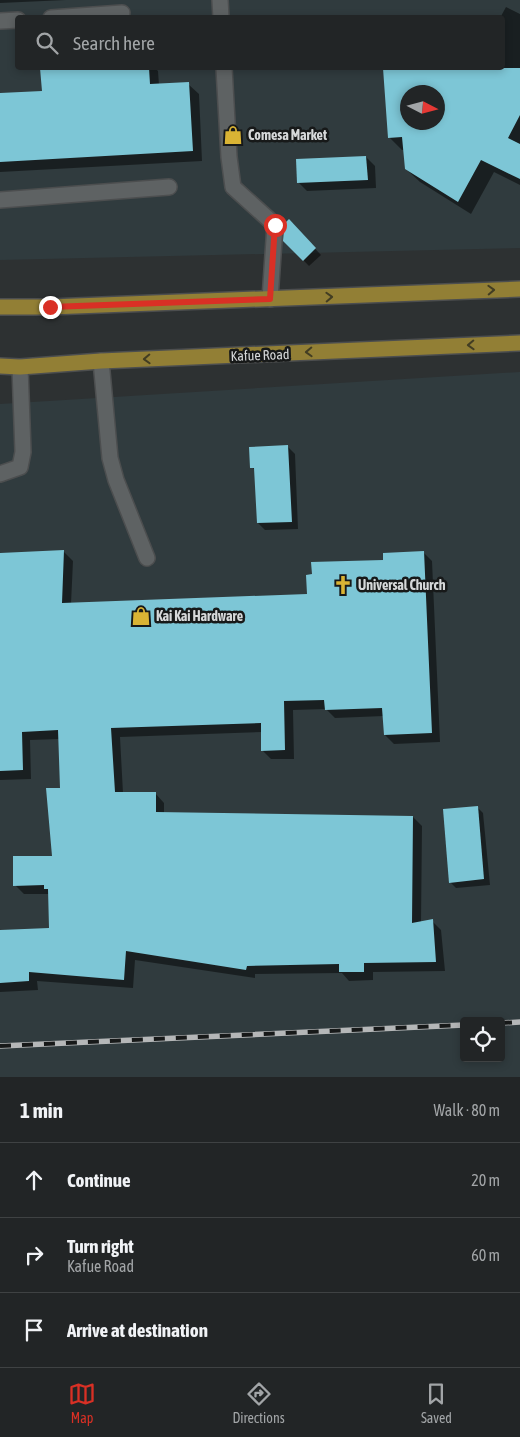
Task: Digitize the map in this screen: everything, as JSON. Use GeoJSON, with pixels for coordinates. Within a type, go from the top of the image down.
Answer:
{"type":"FeatureCollection","features":[{"type":"Feature","properties":{"kind":"main road"},"geometry":{"type":"LineString","coordinates":[[0,307],[50,307],[520,289]]}},
{"type":"Feature","properties":{"kind":"main road","name":"Kafue Road"},"geometry":{"type":"LineString","coordinates":[[0,366],[20,367],[101,361],[520,343]]}},
{"type":"Feature","properties":{"kind":"lane"},"geometry":{"type":"LineString","coordinates":[[220,0],[221,15]]}},
{"type":"Feature","properties":{"kind":"lane"},"geometry":{"type":"LineString","coordinates":[[94,15],[122,13]]}},
{"type":"Feature","properties":{"kind":"lane"},"geometry":{"type":"LineString","coordinates":[[0,21],[15,20]]}},
{"type":"Feature","properties":{"kind":"lane"},"geometry":{"type":"LineString","coordinates":[[224,70],[229,157],[233,187],[275,225],[270,299]]}},
{"type":"Feature","properties":{"kind":"lane"},"geometry":{"type":"LineString","coordinates":[[0,200],[169,187]]}},
{"type":"Feature","properties":{"kind":"lane"},"geometry":{"type":"LineString","coordinates":[[101,361],[110,458],[116,480],[147,558]]}},
{"type":"Feature","properties":{"kind":"lane"},"geometry":{"type":"LineString","coordinates":[[0,474],[20,467],[23,452],[20,367]]}},
{"type":"Feature","properties":{"kind":"shaded area"},"geometry":{"type":"Polygon","coordinates":[[[0,0],[520,0],[520,248],[0,260],[0,0]]]}},
{"type":"Feature","properties":{"kind":"shaded area"},"geometry":{"type":"Polygon","coordinates":[[[520,372],[520,1077],[0,1077],[0,404],[520,372]]]}},
{"type":"Feature","properties":{"kind":"building"},"geometry":{"type":"Polygon","coordinates":[[[505,68],[520,68],[520,115],[508,138],[520,144],[520,179],[481,160],[458,202],[405,169],[402,137],[388,138],[383,70],[505,70],[505,68]]]}},
{"type":"Feature","properties":{"kind":"building"},"geometry":{"type":"Polygon","coordinates":[[[40,70],[149,70],[150,84],[189,82],[193,151],[0,162],[0,93],[42,91],[40,70]]]}},
{"type":"Feature","properties":{"kind":"building"},"geometry":{"type":"Polygon","coordinates":[[[366,156],[368,180],[297,183],[296,159],[366,156]]]}},
{"type":"Feature","properties":{"kind":"building"},"geometry":{"type":"Polygon","coordinates":[[[289,219],[316,248],[303,261],[283,241],[284,224],[289,219]]]}},
{"type":"Feature","properties":{"kind":"building"},"geometry":{"type":"Polygon","coordinates":[[[288,445],[292,522],[257,523],[254,468],[250,468],[249,447],[288,445]]]}},
{"type":"Feature","properties":{"kind":"building"},"geometry":{"type":"Polygon","coordinates":[[[64,550],[62,603],[307,594],[306,575],[312,574],[311,562],[383,560],[383,553],[424,551],[432,733],[384,735],[382,708],[325,710],[324,700],[284,701],[285,750],[261,751],[261,723],[111,728],[115,792],[156,792],[156,812],[413,816],[412,923],[433,919],[436,962],[364,963],[364,972],[339,972],[339,964],[247,966],[246,970],[126,951],[124,980],[29,972],[29,981],[0,983],[0,930],[49,928],[48,889],[44,889],[44,885],[13,886],[13,856],[52,856],[46,788],[60,788],[58,730],[22,732],[23,770],[0,771],[0,553],[64,550]]]}},
{"type":"Feature","properties":{"kind":"building"},"geometry":{"type":"Polygon","coordinates":[[[478,806],[484,879],[449,883],[443,809],[478,806]]]}},
{"type":"Feature","properties":{"kind":"railway"},"geometry":{"type":"LineString","coordinates":[[505,1023],[520,1022]]}},
{"type":"Feature","properties":{"kind":"railway"},"geometry":{"type":"LineString","coordinates":[[0,1046],[460,1025]]}},
{"type":"Feature","properties":{"kind":"place","name":"Comesa Market"},"geometry":{"type":"Point","coordinates":[233,135]}},
{"type":"Feature","properties":{"kind":"place","name":"Universal Church"},"geometry":{"type":"Point","coordinates":[343,585]}},
{"type":"Feature","properties":{"kind":"place","name":"Kai Kai Hardware"},"geometry":{"type":"Point","coordinates":[141,616]}},
{"type":"Feature","properties":{"kind":"route"},"geometry":{"type":"LineString","coordinates":[[50,307],[270,299],[275,225]]}}]}
